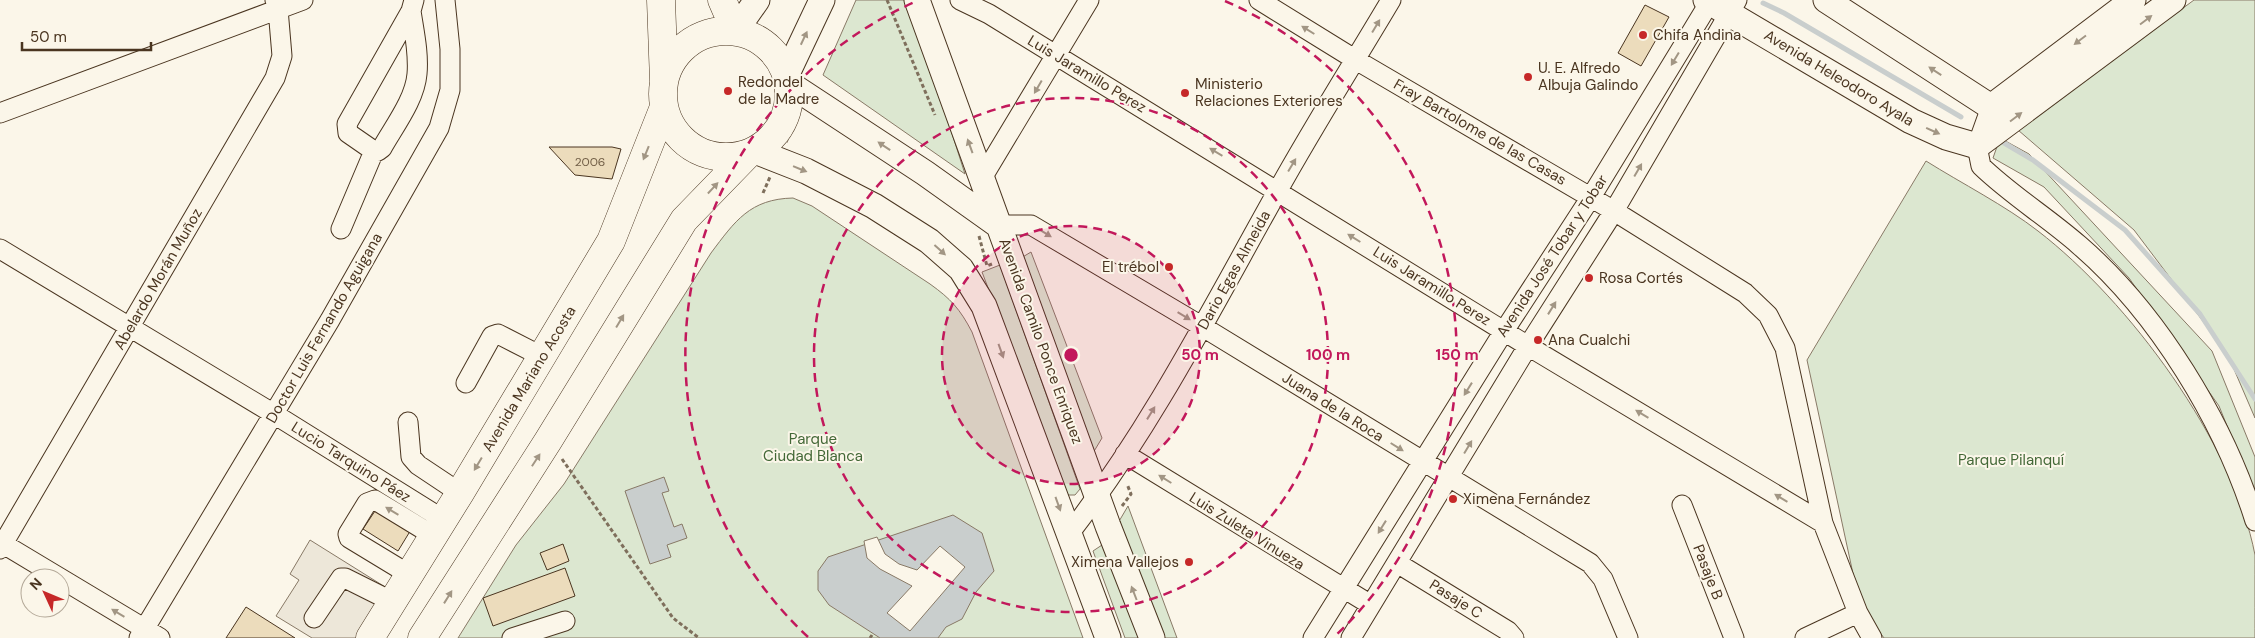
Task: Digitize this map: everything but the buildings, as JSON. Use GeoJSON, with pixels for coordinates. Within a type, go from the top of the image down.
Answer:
{"type":"FeatureCollection","features":[{"type":"Feature","properties":{"kind":"highway"},"geometry":{"type":"LineString","coordinates":[[661,0],[664,96],[670,125],[681,139],[696,150],[713,156],[731,157],[752,152]]}},
{"type":"Feature","properties":{"kind":"highway"},"geometry":{"type":"LineString","coordinates":[[722,0],[736,30]]}},
{"type":"Feature","properties":{"kind":"highway"},"geometry":{"type":"LineString","coordinates":[[422,638],[548,440],[684,220],[752,152],[775,134],[782,122],[789,96],[787,80],[780,61],[770,49],[757,39],[736,30],[708,34],[692,42],[679,53],[669,68],[664,96]]}},
{"type":"Feature","properties":{"kind":"highway","name":"Avenida Mariano Acosta"},"geometry":{"type":"LineString","coordinates":[[370,638],[543,357],[611,241],[664,96]]}},
{"type":"Feature","properties":{"kind":"main road"},"geometry":{"type":"LineString","coordinates":[[736,30],[757,0]]}},
{"type":"Feature","properties":{"kind":"main road"},"geometry":{"type":"LineString","coordinates":[[787,80],[822,0]]}},
{"type":"Feature","properties":{"kind":"main road"},"geometry":{"type":"LineString","coordinates":[[917,0],[998,225]]}},
{"type":"Feature","properties":{"kind":"main road"},"geometry":{"type":"LineString","coordinates":[[1826,0],[1991,108],[2133,0]]}},
{"type":"Feature","properties":{"kind":"main road"},"geometry":{"type":"LineString","coordinates":[[1976,146],[2173,0]]}},
{"type":"Feature","properties":{"kind":"main road","name":"Avenida Heleodoro Ayala"},"geometry":{"type":"LineString","coordinates":[[1719,3],[1910,121],[1946,137],[1976,146]]}},
{"type":"Feature","properties":{"kind":"main road","name":"Avenida Camilo Ponce Enriquez"},"geometry":{"type":"LineString","coordinates":[[787,80],[998,225],[1012,256],[1152,638]]}},
{"type":"Feature","properties":{"kind":"main road"},"geometry":{"type":"LineString","coordinates":[[752,152],[806,171],[874,206],[929,241],[960,269],[984,306],[1108,638]]}},
{"type":"Feature","properties":{"kind":"street"},"geometry":{"type":"LineString","coordinates":[[0,113],[277,5],[303,0]]}},
{"type":"Feature","properties":{"kind":"street","name":"Doctor Luis Fernando Aguigana"},"geometry":{"type":"LineString","coordinates":[[148,635],[439,128],[450,90],[450,49],[445,0]]}},
{"type":"Feature","properties":{"kind":"street","name":"Luis Jaramillo Perez"},"geometry":{"type":"LineString","coordinates":[[960,0],[989,14],[1278,190],[1528,346],[1823,523]]}},
{"type":"Feature","properties":{"kind":"street"},"geometry":{"type":"LineString","coordinates":[[982,178],[1089,0]]}},
{"type":"Feature","properties":{"kind":"street","name":"Fray Bartolome de las Casas"},"geometry":{"type":"LineString","coordinates":[[1259,0],[1356,60],[1591,197],[1745,293],[1768,315],[1785,348],[1823,523]]}},
{"type":"Feature","properties":{"kind":"street","name":"Dario Egas Almeida"},"geometry":{"type":"LineString","coordinates":[[1069,534],[1099,496],[1203,327],[1278,190],[1392,0]]}},
{"type":"Feature","properties":{"kind":"street","name":"Avenida José Tobar y Tobar"},"geometry":{"type":"LineString","coordinates":[[1313,638],[1504,331],[1719,3]]}},
{"type":"Feature","properties":{"kind":"street","name":"Avenida José Tobar y Tobar"},"geometry":{"type":"LineString","coordinates":[[1353,637],[1370,605],[1450,478],[1528,346],[1614,211],[1719,3]]}},
{"type":"Feature","properties":{"kind":"street","name":"Abelardo Morán Muñoz"},"geometry":{"type":"LineString","coordinates":[[1,545],[275,78],[282,56],[277,5]]}},
{"type":"Feature","properties":{"kind":"street"},"geometry":{"type":"LineString","coordinates":[[413,6],[417,57],[414,91],[382,148],[378,152],[374,151],[348,133],[347,124],[413,6]]}},
{"type":"Feature","properties":{"kind":"street"},"geometry":{"type":"LineString","coordinates":[[1991,108],[1976,146],[1981,166],[2080,245],[2135,302],[2193,385],[2243,483],[2255,521]]}},
{"type":"Feature","properties":{"kind":"street"},"geometry":{"type":"LineString","coordinates":[[341,229],[374,151]]}},
{"type":"Feature","properties":{"kind":"street","name":"Juana de la Roca"},"geometry":{"type":"LineString","coordinates":[[998,225],[1031,225],[1203,327],[1590,563],[1603,579],[1628,638]]}},
{"type":"Feature","properties":{"kind":"street","name":"Lucio Tarquino Páez"},"geometry":{"type":"LineString","coordinates":[[0,249],[274,414],[439,528]]}},
{"type":"Feature","properties":{"kind":"street"},"geometry":{"type":"LineString","coordinates":[[466,384],[492,336],[498,334],[543,357]]}},
{"type":"Feature","properties":{"kind":"street"},"geometry":{"type":"LineString","coordinates":[[408,422],[412,457],[418,465],[460,493]]}},
{"type":"Feature","properties":{"kind":"street","name":"Luis Zuleta Vinueza"},"geometry":{"type":"LineString","coordinates":[[1125,454],[1370,605]]}},
{"type":"Feature","properties":{"kind":"street"},"geometry":{"type":"LineString","coordinates":[[410,574],[349,538],[348,534],[367,503],[375,500],[439,528]]}},
{"type":"Feature","properties":{"kind":"street","name":"Pasaje B"},"geometry":{"type":"LineString","coordinates":[[1682,505],[1734,638]]}},
{"type":"Feature","properties":{"kind":"street"},"geometry":{"type":"LineString","coordinates":[[1823,523],[1858,613],[1872,638]]}},
{"type":"Feature","properties":{"kind":"street"},"geometry":{"type":"LineString","coordinates":[[1,545],[42,568]]}},
{"type":"Feature","properties":{"kind":"street","name":"Pasaje C"},"geometry":{"type":"LineString","coordinates":[[1397,563],[1508,631],[1514,638]]}},
{"type":"Feature","properties":{"kind":"street"},"geometry":{"type":"LineString","coordinates":[[314,618],[340,580],[345,578],[393,602]]}},
{"type":"Feature","properties":{"kind":"street"},"geometry":{"type":"LineString","coordinates":[[70,584],[148,635]]}},
{"type":"Feature","properties":{"kind":"street"},"geometry":{"type":"LineString","coordinates":[[1806,638],[1858,613]]}},
{"type":"Feature","properties":{"kind":"street"},"geometry":{"type":"LineString","coordinates":[[512,638],[565,621]]}},
{"type":"Feature","properties":{"kind":"path"},"geometry":{"type":"LineString","coordinates":[[887,0],[936,119]]}},
{"type":"Feature","properties":{"kind":"path"},"geometry":{"type":"LineString","coordinates":[[548,440],[673,618],[699,638]]}},
{"type":"Feature","properties":{"kind":"green space"},"geometry":{"type":"Polygon","coordinates":[[[856,0],[909,0],[965,174],[823,75],[856,0]]]}},
{"type":"Feature","properties":{"kind":"green space"},"geometry":{"type":"Polygon","coordinates":[[[2194,0],[2255,0],[2255,418],[2227,353],[2134,230],[2018,130],[2194,0]]]}},
{"type":"Feature","properties":{"kind":"green space"},"geometry":{"type":"Polygon","coordinates":[[[2000,138],[2029,154],[2212,351],[2255,457],[2255,495],[2219,406],[2129,278],[2044,187],[1993,158],[2000,138]]]}},
{"type":"Feature","properties":{"kind":"green space","name":"Parque Pilanquí"},"geometry":{"type":"Polygon","coordinates":[[[1926,161],[2025,222],[2073,260],[2141,334],[2172,377],[2201,421],[2225,466],[2243,511],[2255,555],[2255,638],[1884,638],[1879,632],[1855,583],[1807,360],[1926,161]]]}},
{"type":"Feature","properties":{"kind":"green space","name":"Parque Ciudad Blanca"},"geometry":{"type":"Polygon","coordinates":[[[793,198],[812,206],[930,284],[954,305],[963,317],[972,332],[1083,638],[458,638],[516,545],[564,484],[720,241],[736,222],[754,207],[778,199],[793,198]]]}},
{"type":"Feature","properties":{"kind":"green space"},"geometry":{"type":"Polygon","coordinates":[[[1031,252],[1102,438],[1093,453],[1021,258],[1031,252]]]}},
{"type":"Feature","properties":{"kind":"green space"},"geometry":{"type":"Polygon","coordinates":[[[1000,265],[1080,489],[1075,495],[1067,495],[982,272],[1000,265]]]}},
{"type":"Feature","properties":{"kind":"green space"},"geometry":{"type":"Polygon","coordinates":[[[1128,506],[1177,638],[1160,638],[1118,523],[1128,506]]]}},
{"type":"Feature","properties":{"kind":"green space"},"geometry":{"type":"Polygon","coordinates":[[[1105,543],[1139,638],[1125,638],[1093,551],[1105,543]]]}},
{"type":"Feature","properties":{"kind":"shaded area"},"geometry":{"type":"Polygon","coordinates":[[[664,477],[669,491],[662,493],[674,527],[682,524],[687,538],[667,545],[671,557],[650,564],[625,491],[664,477]]]}},
{"type":"Feature","properties":{"kind":"shaded area"},"geometry":{"type":"Polygon","coordinates":[[[953,515],[982,533],[994,571],[976,592],[962,619],[946,627],[938,638],[880,638],[829,605],[818,590],[818,571],[828,557],[953,515]]]}},
{"type":"Feature","properties":{"kind":"shaded area"},"geometry":{"type":"Polygon","coordinates":[[[310,540],[390,590],[360,638],[312,638],[276,616],[299,580],[290,574],[310,540]]]}},
{"type":"Feature","properties":{"kind":"pier"},"geometry":{"type":"Polygon","coordinates":[[[877,537],[885,554],[899,564],[917,570],[940,546],[965,567],[910,631],[887,613],[912,586],[880,569],[867,558],[864,541],[877,537]]]}},
{"type":"Feature","properties":{"kind":"waterway"},"geometry":{"type":"LineString","coordinates":[[1763,3],[1784,13],[1961,117]]}},
{"type":"Feature","properties":{"kind":"waterway"},"geometry":{"type":"LineString","coordinates":[[1999,140],[2033,160],[2125,230],[2200,314],[2255,399]]}},
{"type":"Feature","properties":{"kind":"place","name":"Chifa Andina"},"geometry":{"type":"Point","coordinates":[1643,35]}},
{"type":"Feature","properties":{"kind":"place","name":"U. E. Alfredo Albuja Galindo"},"geometry":{"type":"Point","coordinates":[1528,77]}},
{"type":"Feature","properties":{"kind":"place","name":"Redondel de la Madre"},"geometry":{"type":"Point","coordinates":[728,91]}},
{"type":"Feature","properties":{"kind":"place","name":"Ministerio Relaciones Exteriores"},"geometry":{"type":"Point","coordinates":[1185,93]}},
{"type":"Feature","properties":{"kind":"place","name":"El trébol"},"geometry":{"type":"Point","coordinates":[1169,267]}},
{"type":"Feature","properties":{"kind":"place","name":"Rosa Cortés"},"geometry":{"type":"Point","coordinates":[1589,278]}},
{"type":"Feature","properties":{"kind":"place","name":"Ana Cualchi"},"geometry":{"type":"Point","coordinates":[1538,340]}},
{"type":"Feature","properties":{"kind":"place","name":"Ximena Fernández"},"geometry":{"type":"Point","coordinates":[1453,499]}},
{"type":"Feature","properties":{"kind":"place","name":"Ximena Vallejos"},"geometry":{"type":"Point","coordinates":[1189,562]}}]}
